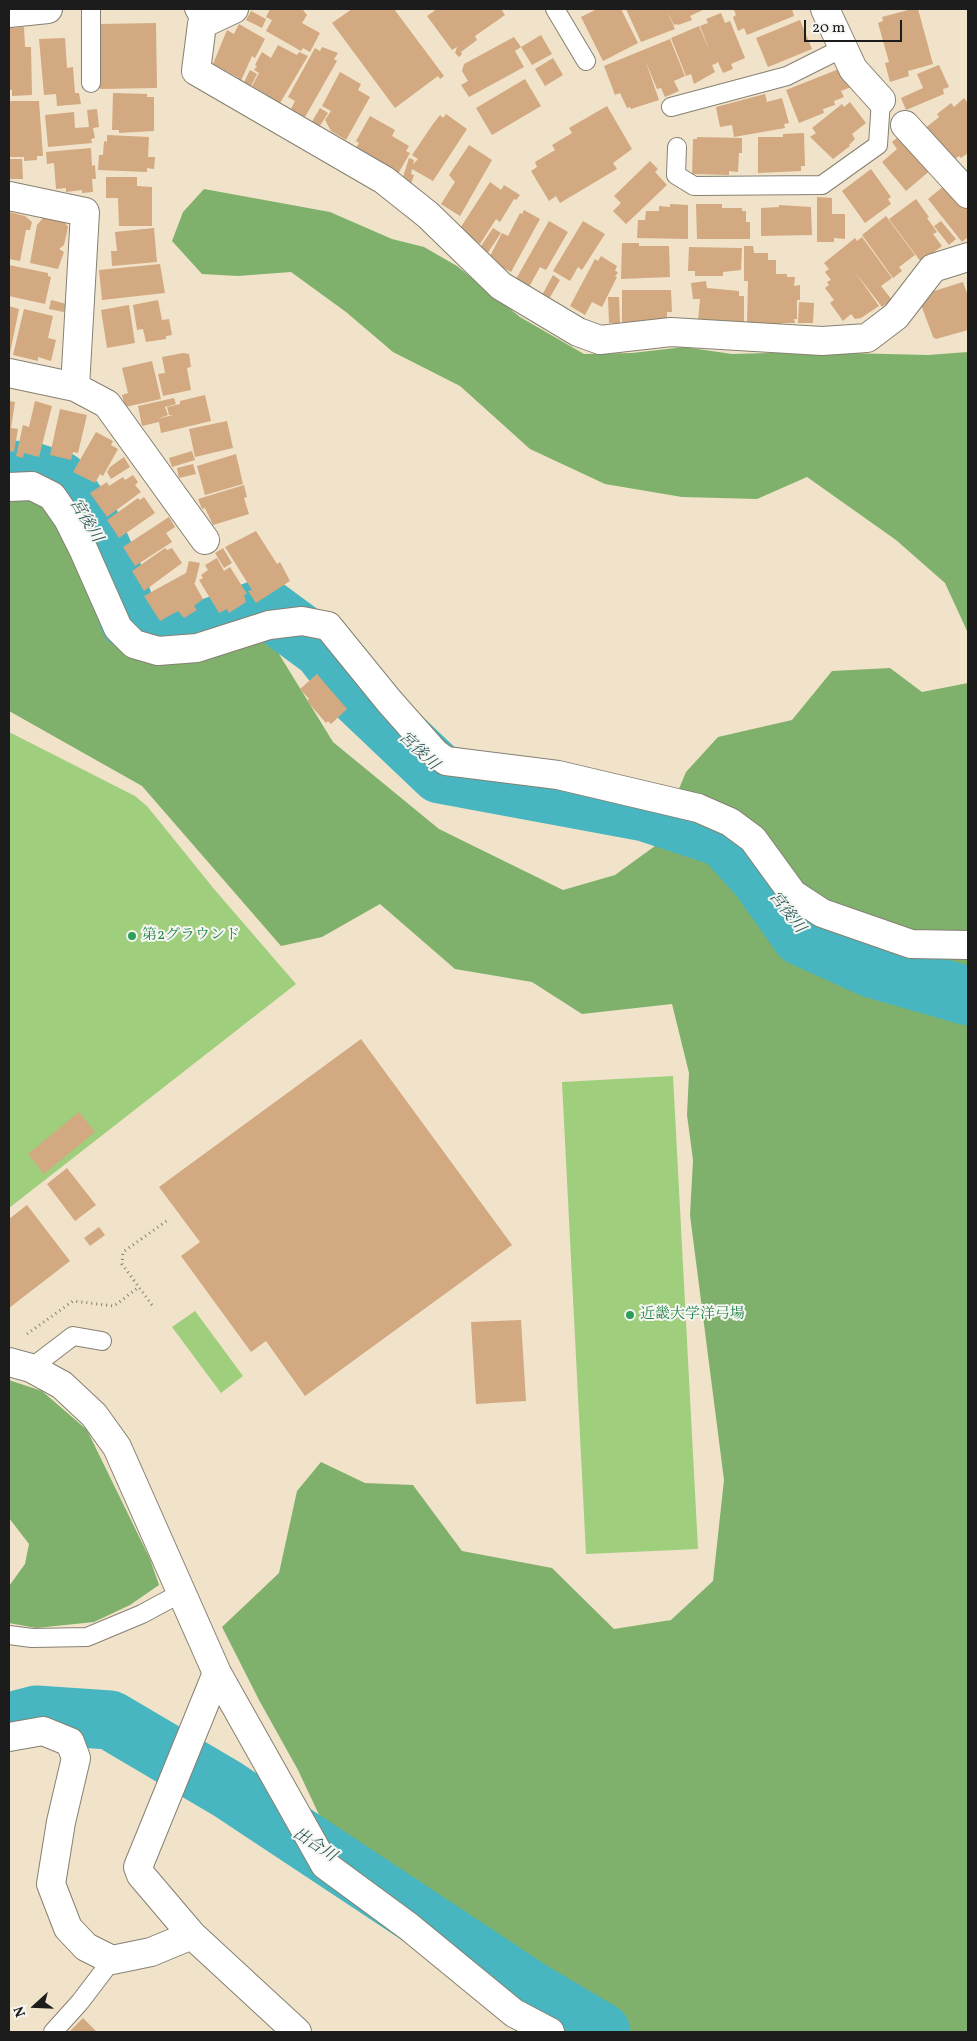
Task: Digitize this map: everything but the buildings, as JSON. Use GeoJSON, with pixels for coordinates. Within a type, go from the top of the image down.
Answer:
{"type":"FeatureCollection","features":[{"type":"Feature","properties":{"kind":"street"},"geometry":{"type":"LineString","coordinates":[[9,13],[48,9]]}},
{"type":"Feature","properties":{"kind":"street"},"geometry":{"type":"LineString","coordinates":[[234,9],[198,16],[196,71],[384,180],[428,215],[502,286],[578,332],[600,340],[671,332],[822,340],[867,338],[896,316],[933,268],[968,257]]}},
{"type":"Feature","properties":{"kind":"street"},"geometry":{"type":"LineString","coordinates":[[825,9],[853,69],[881,100]]}},
{"type":"Feature","properties":{"kind":"street"},"geometry":{"type":"LineString","coordinates":[[905,125],[968,194]]}},
{"type":"Feature","properties":{"kind":"street"},"geometry":{"type":"LineString","coordinates":[[9,196],[85,212],[75,386]]}},
{"type":"Feature","properties":{"kind":"street"},"geometry":{"type":"LineString","coordinates":[[9,373],[75,386],[107,404],[205,540]]}},
{"type":"Feature","properties":{"kind":"street"},"geometry":{"type":"LineString","coordinates":[[9,487],[32,486],[52,496],[68,519],[118,628],[134,644],[158,651],[197,648],[269,625],[302,621],[328,626],[435,753],[446,761],[558,775],[698,808],[730,822],[753,839],[793,894],[822,913],[911,944],[968,945]]}},
{"type":"Feature","properties":{"kind":"street"},"geometry":{"type":"LineString","coordinates":[[20,1365],[62,1385],[94,1415],[117,1447],[217,1673],[325,1865],[408,1926],[514,2012],[550,2032]]}},
{"type":"Feature","properties":{"kind":"street"},"geometry":{"type":"LineString","coordinates":[[217,1673],[138,1867],[141,1875],[192,1935],[297,2032]]}},
{"type":"Feature","properties":{"kind":"street"},"geometry":{"type":"LineString","coordinates":[[9,1737],[43,1731],[70,1742],[76,1758],[61,1822],[51,1884],[68,1928],[86,1947],[112,1960],[151,1952],[192,1935]]}},
{"type":"Feature","properties":{"kind":"lane"},"geometry":{"type":"LineString","coordinates":[[91,9],[91,83]]}},
{"type":"Feature","properties":{"kind":"lane"},"geometry":{"type":"LineString","coordinates":[[555,9],[586,61]]}},
{"type":"Feature","properties":{"kind":"lane"},"geometry":{"type":"LineString","coordinates":[[671,107],[787,76],[843,48]]}},
{"type":"Feature","properties":{"kind":"lane"},"geometry":{"type":"LineString","coordinates":[[677,147],[676,175],[694,186],[822,185],[878,145],[881,100]]}},
{"type":"Feature","properties":{"kind":"lane"},"geometry":{"type":"LineString","coordinates":[[20,1365],[73,1336],[102,1341]]}},
{"type":"Feature","properties":{"kind":"lane"},"geometry":{"type":"LineString","coordinates":[[9,1635],[32,1638],[87,1637],[142,1614],[181,1593]]}},
{"type":"Feature","properties":{"kind":"lane"},"geometry":{"type":"LineString","coordinates":[[54,2032],[112,1960]]}},
{"type":"Feature","properties":{"kind":"path"},"geometry":{"type":"LineString","coordinates":[[152,1305],[122,1264],[124,1252],[168,1220]]}},
{"type":"Feature","properties":{"kind":"green space"},"geometry":{"type":"Polygon","coordinates":[[[204,189],[330,212],[392,239],[424,247],[457,266],[520,317],[584,354],[632,353],[684,347],[732,354],[806,352],[928,355],[968,352],[968,633],[945,583],[896,540],[807,477],[757,499],[682,497],[605,484],[530,449],[460,386],[393,352],[346,312],[291,272],[238,276],[202,274],[172,241],[183,212],[204,189]]]}},
{"type":"Feature","properties":{"kind":"green space"},"geometry":{"type":"Polygon","coordinates":[[[9,499],[35,499],[48,509],[82,573],[105,634],[121,648],[157,661],[271,641],[333,742],[439,829],[563,890],[615,875],[655,846],[686,772],[718,737],[792,720],[832,671],[890,668],[922,692],[968,683],[968,2032],[623,2032],[460,1935],[336,1851],[298,1770],[259,1700],[222,1627],[279,1573],[297,1491],[321,1462],[365,1483],[413,1485],[462,1551],[552,1568],[614,1629],[671,1620],[713,1581],[724,1480],[690,1215],[693,1160],[687,1115],[689,1073],[672,1004],[582,1014],[532,982],[455,969],[380,904],[322,937],[281,946],[142,786],[9,711],[9,499]]]}},
{"type":"Feature","properties":{"kind":"green space","name":"第2グラウンド"},"geometry":{"type":"Polygon","coordinates":[[[9,732],[135,796],[147,806],[214,889],[296,984],[9,1208],[9,732]]]}},
{"type":"Feature","properties":{"kind":"green space","name":"近畿大学洋弓場"},"geometry":{"type":"Polygon","coordinates":[[[673,1076],[698,1549],[586,1554],[562,1082],[673,1076]]]}},
{"type":"Feature","properties":{"kind":"green space"},"geometry":{"type":"Polygon","coordinates":[[[195,1311],[243,1376],[221,1393],[172,1327],[195,1311]]]}},
{"type":"Feature","properties":{"kind":"green space"},"geometry":{"type":"Polygon","coordinates":[[[9,1380],[42,1391],[87,1430],[150,1559],[159,1585],[130,1605],[94,1622],[36,1628],[9,1623],[9,1586],[25,1564],[29,1544],[9,1518],[9,1380]]]}},
{"type":"Feature","properties":{"kind":"waterway","name":"宮後川"},"geometry":{"type":"LineString","coordinates":[[9,470],[30,471],[60,481],[90,522],[117,583],[129,620],[156,634],[207,629],[265,607],[322,649],[360,698],[440,774],[645,812],[724,838],[760,878],[801,936],[874,969],[968,996]]}},
{"type":"Feature","properties":{"kind":"waterway","name":"出合川"},"geometry":{"type":"LineString","coordinates":[[9,1722],[36,1715],[110,1720],[227,1789],[535,1993],[601,2032]]}},
{"type":"Feature","properties":{"kind":"place","name":"第2グラウンド"},"geometry":{"type":"Point","coordinates":[132,936]}},
{"type":"Feature","properties":{"kind":"place","name":"近畿大学洋弓場"},"geometry":{"type":"Point","coordinates":[630,1315]}}]}
